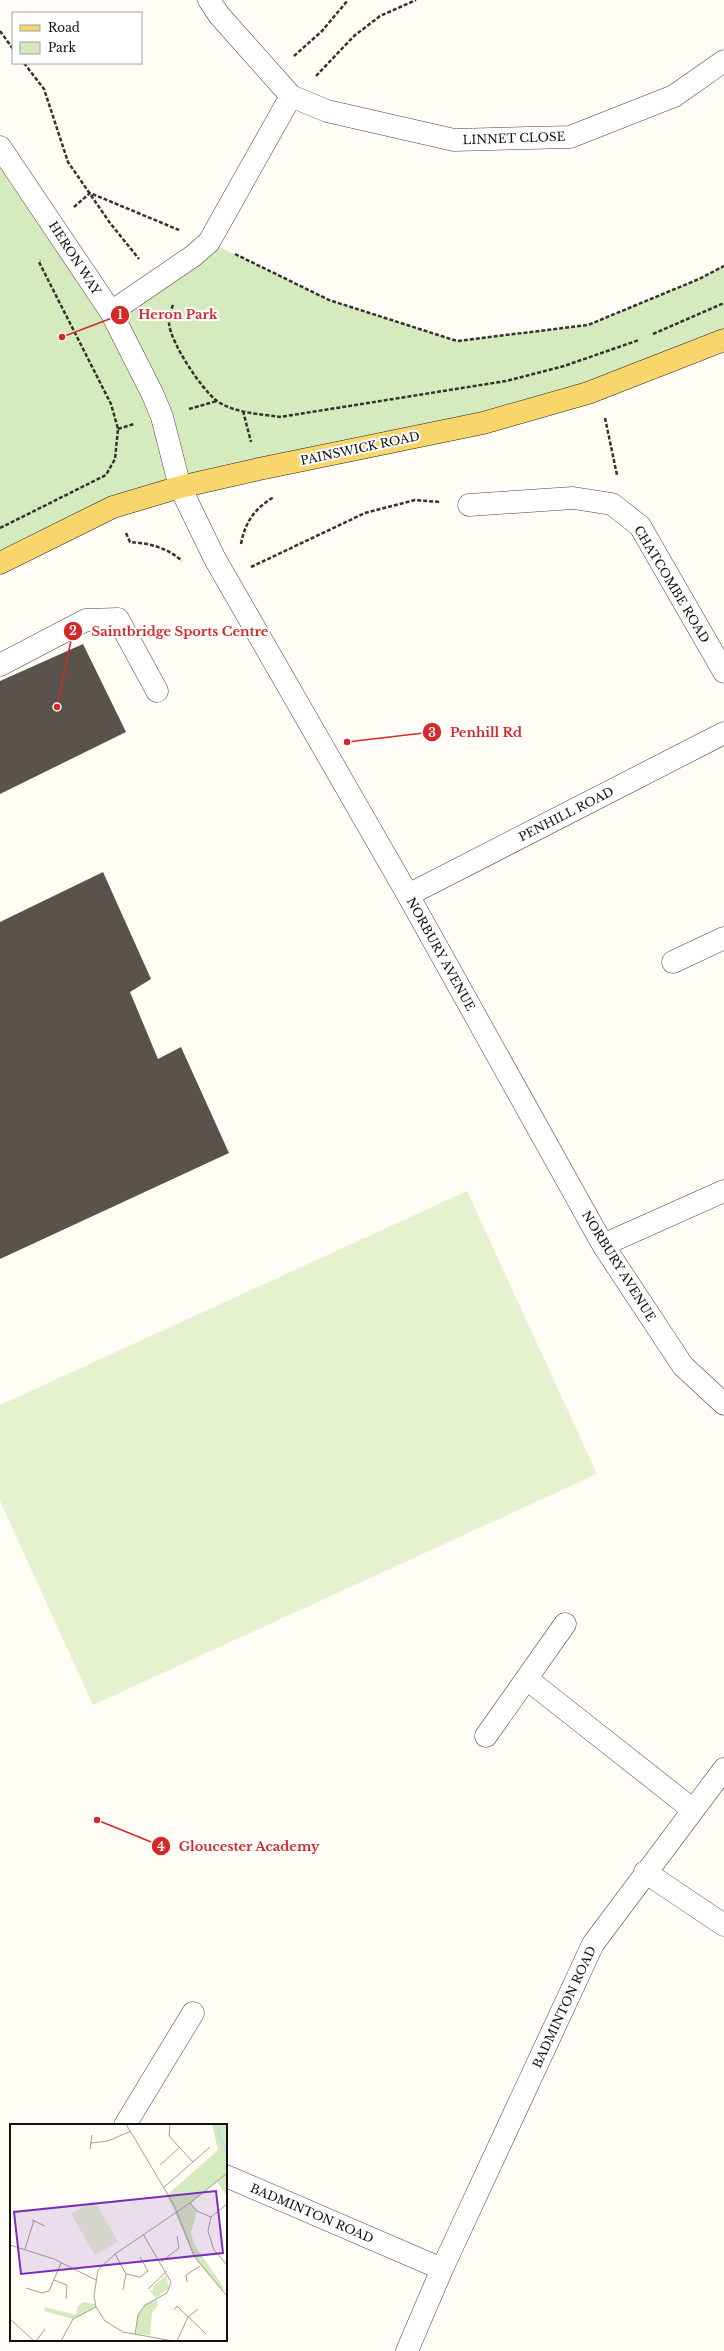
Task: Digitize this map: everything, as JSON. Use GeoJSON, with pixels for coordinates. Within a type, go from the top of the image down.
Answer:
{"type":"FeatureCollection","features":[{"type":"Feature","properties":{"kind":"main road","name":"PAINSWICK ROAD"},"geometry":{"type":"LineString","coordinates":[[0,563],[113,508],[180,487],[483,422],[600,388],[724,340]]}},
{"type":"Feature","properties":{"kind":"street","name":"LINNET CLOSE"},"geometry":{"type":"LineString","coordinates":[[209,0],[219,15],[291,96],[326,111],[454,140],[570,137],[674,96],[724,61]]}},
{"type":"Feature","properties":{"kind":"street"},"geometry":{"type":"LineString","coordinates":[[110,312],[156,281],[209,242],[291,96]]}},
{"type":"Feature","properties":{"kind":"street","name":"HERON WAY"},"geometry":{"type":"LineString","coordinates":[[0,146],[110,312],[154,395],[162,417],[180,487]]}},
{"type":"Feature","properties":{"kind":"street","name":"NORBURY AVENUE"},"geometry":{"type":"LineString","coordinates":[[180,487],[216,559],[408,895],[603,1245],[683,1366],[724,1404]]}},
{"type":"Feature","properties":{"kind":"street","name":"CHATCOMBE ROAD"},"geometry":{"type":"LineString","coordinates":[[469,504],[573,498],[612,504],[640,526],[724,672]]}},
{"type":"Feature","properties":{"kind":"street"},"geometry":{"type":"LineString","coordinates":[[0,665],[86,620],[118,619],[157,691]]}},
{"type":"Feature","properties":{"kind":"street","name":"PENHILL ROAD"},"geometry":{"type":"LineString","coordinates":[[408,895],[724,733]]}},
{"type":"Feature","properties":{"kind":"street"},"geometry":{"type":"LineString","coordinates":[[673,962],[724,938]]}},
{"type":"Feature","properties":{"kind":"street"},"geometry":{"type":"LineString","coordinates":[[603,1245],[724,1191]]}},
{"type":"Feature","properties":{"kind":"street"},"geometry":{"type":"LineString","coordinates":[[486,1736],[565,1624]]}},
{"type":"Feature","properties":{"kind":"street"},"geometry":{"type":"LineString","coordinates":[[527,1679],[692,1809]]}},
{"type":"Feature","properties":{"kind":"street","name":"BADMINTON ROAD"},"geometry":{"type":"LineString","coordinates":[[407,2351],[442,2269],[593,1944],[645,1872],[724,1768]]}},
{"type":"Feature","properties":{"kind":"street"},"geometry":{"type":"LineString","coordinates":[[645,1872],[724,1925]]}},
{"type":"Feature","properties":{"kind":"street"},"geometry":{"type":"LineString","coordinates":[[126,2124],[193,2012]]}},
{"type":"Feature","properties":{"kind":"street","name":"BADMINTON ROAD"},"geometry":{"type":"LineString","coordinates":[[227,2176],[442,2269]]}},
{"type":"Feature","properties":{"kind":"path"},"geometry":{"type":"LineString","coordinates":[[273,76],[322,30],[348,0]]}},
{"type":"Feature","properties":{"kind":"path"},"geometry":{"type":"LineString","coordinates":[[311,82],[354,36],[380,16],[416,0]]}},
{"type":"Feature","properties":{"kind":"path"},"geometry":{"type":"LineString","coordinates":[[0,31],[12,48]]}},
{"type":"Feature","properties":{"kind":"path"},"geometry":{"type":"LineString","coordinates":[[25,64],[44,89],[68,162],[110,223],[156,281]]}},
{"type":"Feature","properties":{"kind":"path"},"geometry":{"type":"LineString","coordinates":[[0,528],[106,475],[115,459],[118,429],[111,404],[39,262],[53,225],[90,193]]}},
{"type":"Feature","properties":{"kind":"path"},"geometry":{"type":"LineString","coordinates":[[90,193],[209,242],[329,300],[457,341],[588,325],[699,279],[724,266]]}},
{"type":"Feature","properties":{"kind":"path"},"geometry":{"type":"LineString","coordinates":[[174,302],[170,323],[174,342],[203,385],[217,401],[237,410],[280,417],[506,382],[564,366],[645,337]]}},
{"type":"Feature","properties":{"kind":"path"},"geometry":{"type":"LineString","coordinates":[[652,335],[724,304]]}},
{"type":"Feature","properties":{"kind":"path"},"geometry":{"type":"LineString","coordinates":[[600,388],[624,513]]}},
{"type":"Feature","properties":{"kind":"path"},"geometry":{"type":"LineString","coordinates":[[245,570],[365,513],[415,500],[469,504]]}},
{"type":"Feature","properties":{"kind":"green space"},"geometry":{"type":"Polygon","coordinates":[[[0,141],[111,312],[209,242],[329,300],[457,341],[588,325],[699,279],[724,266],[724,340],[588,393],[180,487],[0,563],[0,141]]]}},
{"type":"Feature","properties":{"kind":"green space"},"geometry":{"type":"Polygon","coordinates":[[[467,1191],[597,1474],[93,1705],[0,1501],[0,1405],[467,1191]]]}},
{"type":"Feature","properties":{"kind":"building"},"geometry":{"type":"Polygon","coordinates":[[[83,644],[126,732],[0,794],[0,681],[83,644]]]}},
{"type":"Feature","properties":{"kind":"building"},"geometry":{"type":"Polygon","coordinates":[[[103,872],[151,979],[130,992],[158,1059],[181,1047],[229,1153],[0,1259],[0,922],[103,872]]]}},
{"type":"Feature","properties":{"kind":"place","name":"Heron Park"},"geometry":{"type":"Point","coordinates":[62,337]}},
{"type":"Feature","properties":{"kind":"place","name":"Saintbridge Sports Centre"},"geometry":{"type":"Point","coordinates":[57,707]}},
{"type":"Feature","properties":{"kind":"place","name":"Penhill Rd"},"geometry":{"type":"Point","coordinates":[347,742]}},
{"type":"Feature","properties":{"kind":"place","name":"Gloucester Academy"},"geometry":{"type":"Point","coordinates":[97,1820]}}]}
